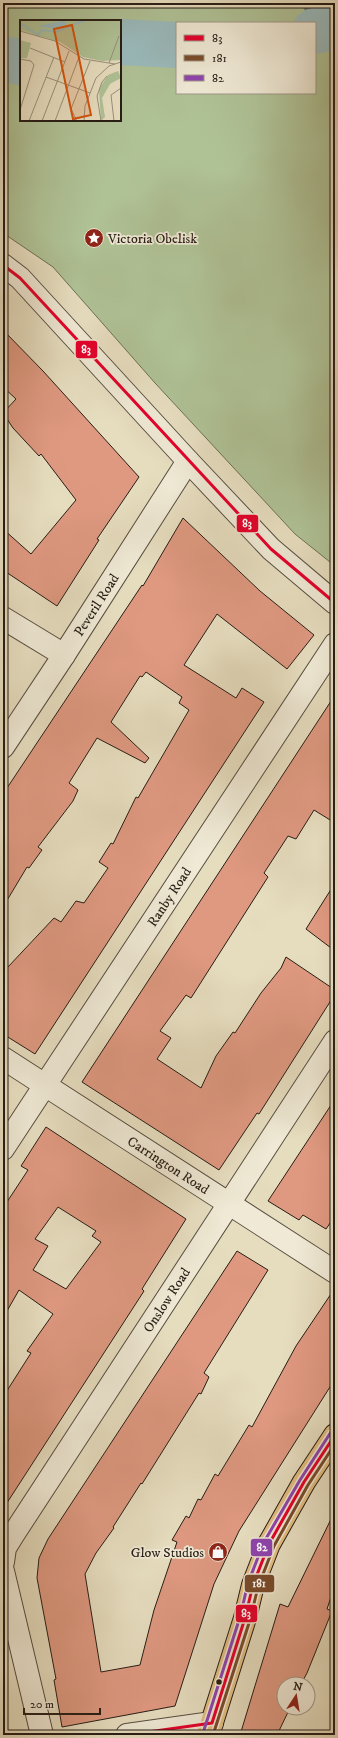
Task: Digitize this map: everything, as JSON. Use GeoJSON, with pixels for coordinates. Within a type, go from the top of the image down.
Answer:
{"type":"FeatureCollection","features":[{"type":"Feature","properties":{"kind":"main road"},"geometry":{"type":"LineString","coordinates":[[210,1729],[245,1618],[253,1585],[270,1544],[304,1482],[335,1435]]}},
{"type":"Feature","properties":{"kind":"street"},"geometry":{"type":"LineString","coordinates":[[3,265],[20,278],[188,461],[272,549],[335,603]]}},
{"type":"Feature","properties":{"kind":"street","name":"Peveril Road"},"geometry":{"type":"LineString","coordinates":[[3,747],[64,655],[188,461]]}},
{"type":"Feature","properties":{"kind":"street"},"geometry":{"type":"LineString","coordinates":[[3,618],[64,655]]}},
{"type":"Feature","properties":{"kind":"street","name":"Ranby Road"},"geometry":{"type":"LineString","coordinates":[[3,1149],[335,644]]}},
{"type":"Feature","properties":{"kind":"street","name":"Onslow Road"},"geometry":{"type":"LineString","coordinates":[[3,1562],[5,1548],[13,1535],[335,1041]]}},
{"type":"Feature","properties":{"kind":"street","name":"Carrington Road"},"geometry":{"type":"LineString","coordinates":[[3,1058],[335,1272]]}},
{"type":"Feature","properties":{"kind":"street"},"geometry":{"type":"LineString","coordinates":[[3,1570],[42,1735]]}},
{"type":"Feature","properties":{"kind":"street"},"geometry":{"type":"LineString","coordinates":[[127,1735],[210,1729]]}},
{"type":"Feature","properties":{"kind":"green space"},"geometry":{"type":"Polygon","coordinates":[[[3,3],[335,3],[335,566],[295,534],[155,383],[53,267],[3,233],[3,3]]]}},
{"type":"Feature","properties":{"kind":"building"},"geometry":{"type":"Polygon","coordinates":[[[3,330],[43,371],[139,477],[97,539],[99,540],[57,606],[3,570],[3,529],[31,554],[76,500],[41,454],[39,456],[13,428],[3,413],[16,399],[3,387],[3,330]]]}},
{"type":"Feature","properties":{"kind":"building"},"geometry":{"type":"Polygon","coordinates":[[[183,518],[260,591],[314,635],[287,669],[217,614],[184,665],[236,698],[242,688],[264,702],[35,1054],[3,1034],[3,975],[7,968],[54,918],[61,922],[76,901],[84,903],[108,868],[99,862],[111,843],[113,844],[136,797],[138,798],[189,710],[179,703],[182,697],[146,672],[142,677],[140,676],[111,722],[149,758],[145,763],[97,738],[69,783],[78,790],[73,801],[38,847],[42,850],[29,868],[27,867],[3,907],[3,794],[142,585],[143,586],[183,518]]]}},
{"type":"Feature","properties":{"kind":"building"},"geometry":{"type":"Polygon","coordinates":[[[335,695],[335,823],[314,810],[296,839],[288,836],[264,873],[268,877],[191,998],[186,995],[160,1031],[171,1038],[157,1059],[201,1088],[216,1056],[233,1032],[235,1033],[261,993],[281,968],[286,957],[335,990],[335,994],[259,1114],[257,1113],[219,1170],[82,1082],[335,695]]]}},
{"type":"Feature","properties":{"kind":"building"},"geometry":{"type":"Polygon","coordinates":[[[335,883],[335,951],[306,929],[335,883]]]}},
{"type":"Feature","properties":{"kind":"building"},"geometry":{"type":"Polygon","coordinates":[[[335,1099],[335,1216],[326,1229],[303,1215],[299,1220],[268,1201],[335,1099]]]}},
{"type":"Feature","properties":{"kind":"building"},"geometry":{"type":"Polygon","coordinates":[[[46,1127],[186,1219],[142,1289],[144,1291],[3,1509],[3,1397],[31,1353],[27,1351],[53,1314],[19,1290],[3,1318],[3,1208],[28,1170],[21,1166],[46,1127]],[[58,1207],[35,1239],[48,1246],[33,1270],[66,1289],[101,1242],[92,1236],[96,1231],[58,1207]]]}},
{"type":"Feature","properties":{"kind":"building"},"geometry":{"type":"Polygon","coordinates":[[[237,1251],[268,1270],[204,1373],[209,1377],[201,1394],[199,1393],[142,1484],[141,1483],[113,1527],[114,1528],[96,1553],[85,1574],[101,1672],[140,1665],[154,1610],[177,1542],[172,1540],[186,1516],[189,1518],[198,1499],[201,1500],[215,1474],[218,1476],[249,1425],[252,1427],[296,1346],[335,1288],[335,1379],[239,1531],[214,1584],[175,1706],[62,1727],[54,1680],[56,1679],[37,1578],[39,1558],[48,1539],[237,1251]]]}},
{"type":"Feature","properties":{"kind":"building"},"geometry":{"type":"Polygon","coordinates":[[[335,1511],[335,1585],[327,1609],[332,1611],[307,1673],[305,1676],[276,1676],[276,1716],[286,1716],[277,1735],[240,1735],[280,1604],[288,1607],[335,1511]]]}},
{"type":"Feature","properties":{"kind":"waterway"},"geometry":{"type":"LineString","coordinates":[[304,3],[327,29]]}},
{"type":"Feature","properties":{"kind":"waterway"},"geometry":{"type":"LineString","coordinates":[[316,31],[335,27]]}},
{"type":"Feature","properties":{"kind":"waterway"},"geometry":{"type":"LineString","coordinates":[[121,42],[176,45]]}},
{"type":"Feature","properties":{"kind":"waterway"},"geometry":{"type":"LineString","coordinates":[[3,59],[20,62]]}},
{"type":"Feature","properties":{"kind":"transit line","name":"83"},"geometry":{"type":"LineString","coordinates":[[3,265],[20,278],[271,549],[335,603]]}},
{"type":"Feature","properties":{"kind":"transit line","name":"82"},"geometry":{"type":"LineString","coordinates":[[203,1733],[240,1617],[248,1583],[264,1542],[300,1480],[331,1432]]}},
{"type":"Feature","properties":{"kind":"transit line","name":"83"},"geometry":{"type":"LineString","coordinates":[[127,1735],[212,1723],[245,1618],[253,1585],[269,1544],[304,1482],[335,1435]]}},
{"type":"Feature","properties":{"kind":"transit line","name":"181"},"geometry":{"type":"LineString","coordinates":[[213,1735],[250,1620],[258,1587],[274,1546],[308,1485],[335,1444]]}},
{"type":"Feature","properties":{"kind":"place","name":"Victoria Obelisk"},"geometry":{"type":"Point","coordinates":[94,238]}},
{"type":"Feature","properties":{"kind":"place","name":"Glow Studios"},"geometry":{"type":"Point","coordinates":[218,1552]}}]}
